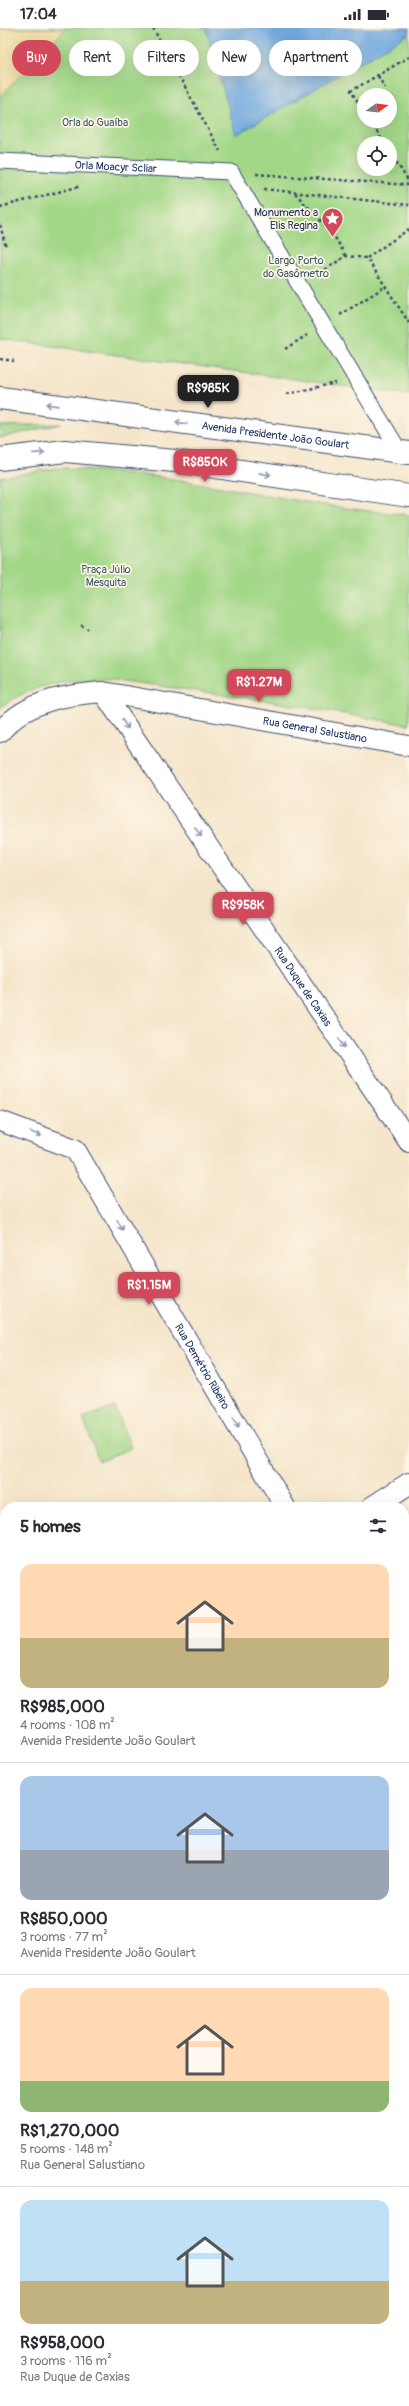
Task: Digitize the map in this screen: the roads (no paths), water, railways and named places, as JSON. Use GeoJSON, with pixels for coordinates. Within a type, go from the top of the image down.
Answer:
{"type":"FeatureCollection","features":[{"type":"Feature","properties":{"kind":"main road","name":"Avenida Presidente João Goulart"},"geometry":{"type":"LineString","coordinates":[[0,398],[405,452]]}},
{"type":"Feature","properties":{"kind":"main road"},"geometry":{"type":"LineString","coordinates":[[0,459],[29,454],[65,451],[80,452],[175,461],[409,496]]}},
{"type":"Feature","properties":{"kind":"main road"},"geometry":{"type":"LineString","coordinates":[[381,1502],[409,1484]]}},
{"type":"Feature","properties":{"kind":"street","name":"Orla Moacyr Scliar"},"geometry":{"type":"LineString","coordinates":[[0,161],[231,172],[356,379],[405,452]]}},
{"type":"Feature","properties":{"kind":"street","name":"Rua General Salustiano"},"geometry":{"type":"LineString","coordinates":[[0,732],[28,708],[67,696],[103,692],[409,746]]}},
{"type":"Feature","properties":{"kind":"street","name":"Rua Duque de Caxias"},"geometry":{"type":"LineString","coordinates":[[103,692],[409,1142]]}},
{"type":"Feature","properties":{"kind":"street","name":"Rua Demétrio Ribeiro"},"geometry":{"type":"LineString","coordinates":[[0,1121],[75,1149],[282,1502]]}},
{"type":"Feature","properties":{"kind":"water"},"geometry":{"type":"Polygon","coordinates":[[[206,28],[409,28],[409,34],[362,61],[362,40],[269,40],[269,76],[337,76],[236,135],[219,76],[261,76],[261,40],[209,40],[206,28]]]}},
{"type":"Feature","properties":{"kind":"place","name":"Monumento a Elis Regina"},"geometry":{"type":"Point","coordinates":[333,238]}},
{"type":"Feature","properties":{"kind":"park label","name":"Orla do Guaíba"},"geometry":{"type":"Point","coordinates":[95,122]}},
{"type":"Feature","properties":{"kind":"park label","name":"Largo Porto do Gasômetro"},"geometry":{"type":"Point","coordinates":[296,266]}},
{"type":"Feature","properties":{"kind":"park label","name":"Praça Júlio Mesquita"},"geometry":{"type":"Point","coordinates":[106,575]}}]}
